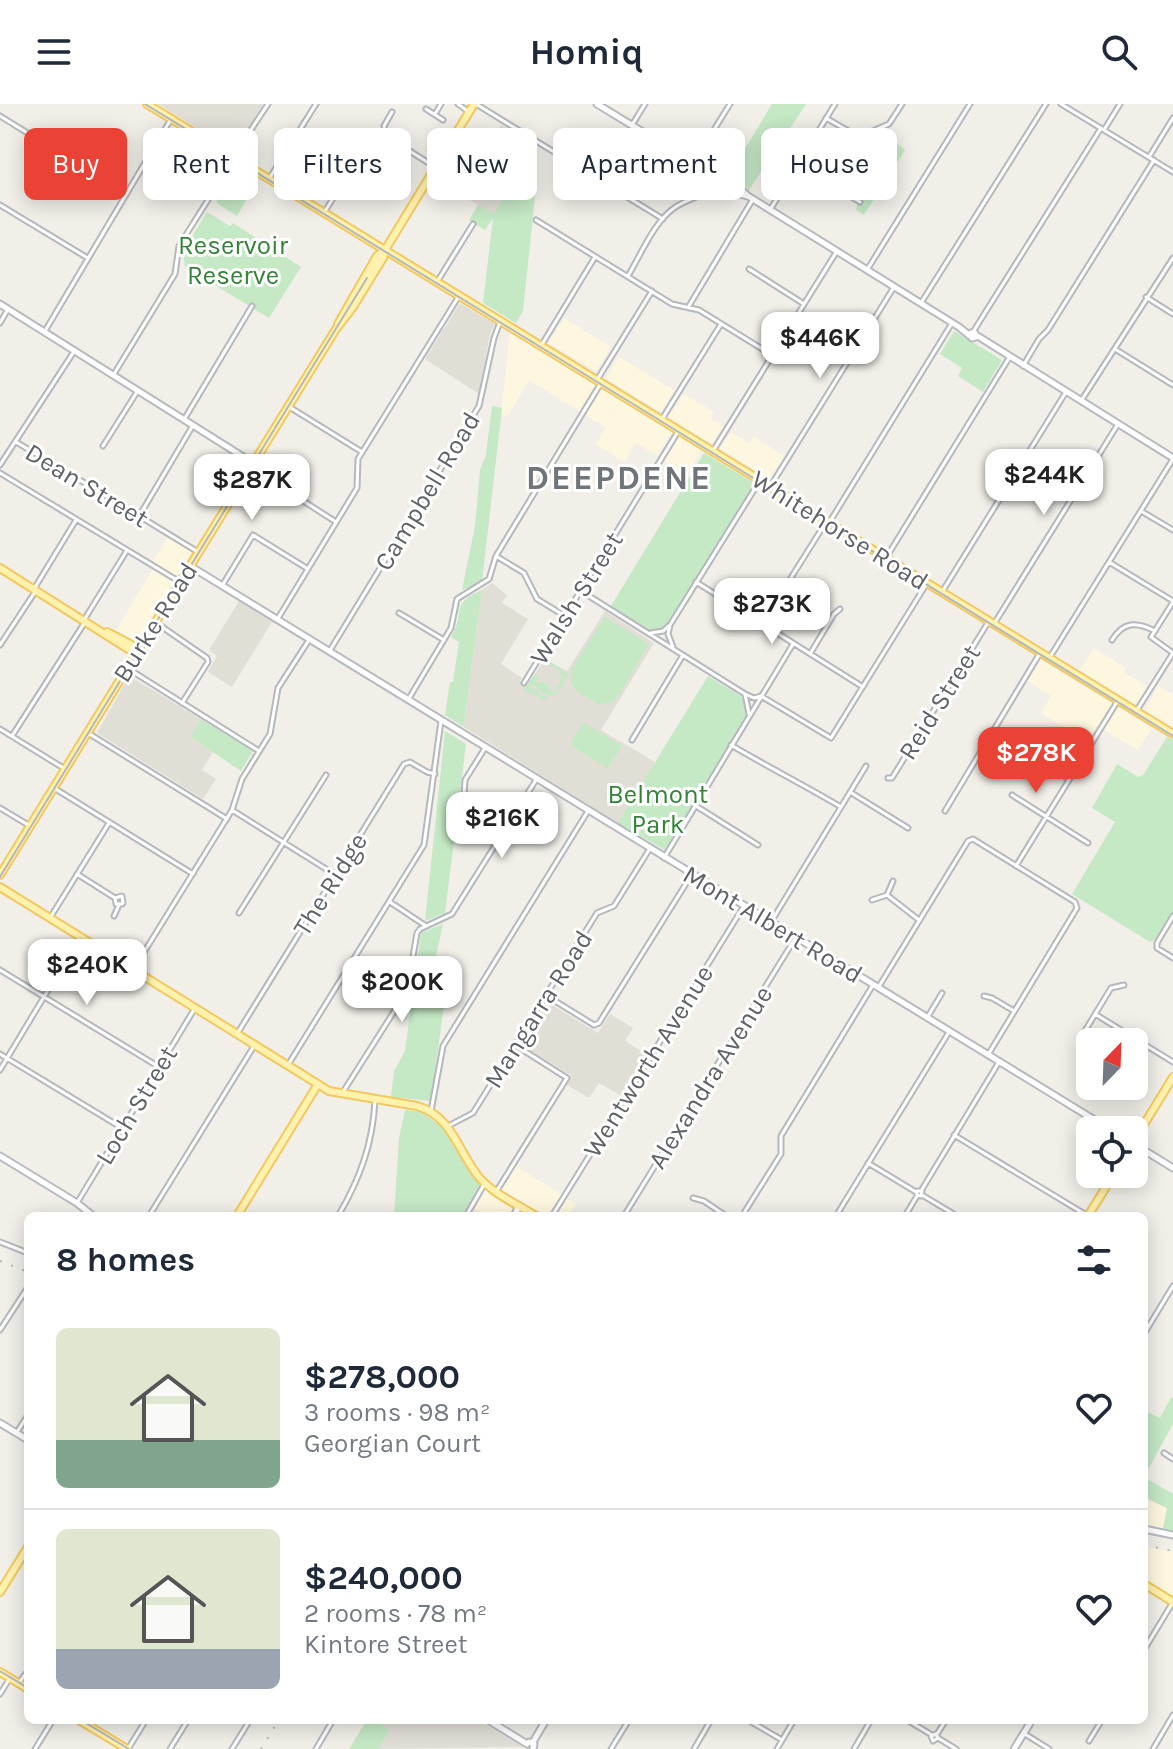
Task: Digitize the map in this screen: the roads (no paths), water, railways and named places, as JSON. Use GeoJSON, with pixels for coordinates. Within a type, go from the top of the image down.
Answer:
{"type":"FeatureCollection","features":[{"type":"Feature","properties":{"kind":"main road","name":"Whitehorse Road"},"geometry":{"type":"LineString","coordinates":[[147,104],[186,128]]}},
{"type":"Feature","properties":{"kind":"main road","name":"Burke Road"},"geometry":{"type":"LineString","coordinates":[[460,128],[473,107]]}},
{"type":"Feature","properties":{"kind":"main road","name":"Whitehorse Road"},"geometry":{"type":"LineString","coordinates":[[258,172],[1173,734]]}},
{"type":"Feature","properties":{"kind":"main road","name":"Burke Road"},"geometry":{"type":"LineString","coordinates":[[0,875],[288,406],[353,307],[427,180]]}},
{"type":"Feature","properties":{"kind":"main road"},"geometry":{"type":"LineString","coordinates":[[0,568],[137,652]]}},
{"type":"Feature","properties":{"kind":"main road"},"geometry":{"type":"LineString","coordinates":[[100,629],[125,648],[137,652]]}},
{"type":"Feature","properties":{"kind":"main road"},"geometry":{"type":"LineString","coordinates":[[125,648],[129,655],[128,667]]}},
{"type":"Feature","properties":{"kind":"main road"},"geometry":{"type":"LineString","coordinates":[[0,887],[318,1084],[341,1095],[417,1106],[431,1111],[448,1126],[485,1183],[529,1212]]}},
{"type":"Feature","properties":{"kind":"main road"},"geometry":{"type":"LineString","coordinates":[[1148,1119],[1173,1077]]}},
{"type":"Feature","properties":{"kind":"main road"},"geometry":{"type":"LineString","coordinates":[[239,1212],[318,1084]]}},
{"type":"Feature","properties":{"kind":"main road"},"geometry":{"type":"LineString","coordinates":[[1090,1212],[1105,1188]]}},
{"type":"Feature","properties":{"kind":"main road"},"geometry":{"type":"LineString","coordinates":[[0,1592],[24,1553]]}},
{"type":"Feature","properties":{"kind":"main road"},"geometry":{"type":"LineString","coordinates":[[1148,1586],[1173,1602]]}},
{"type":"Feature","properties":{"kind":"main road"},"geometry":{"type":"LineString","coordinates":[[0,1672],[22,1686]]}},
{"type":"Feature","properties":{"kind":"main road"},"geometry":{"type":"LineString","coordinates":[[86,1724],[128,1749]]}},
{"type":"Feature","properties":{"kind":"street"},"geometry":{"type":"LineString","coordinates":[[253,128],[268,104]]}},
{"type":"Feature","properties":{"kind":"street"},"geometry":{"type":"LineString","coordinates":[[269,179],[316,104]]}},
{"type":"Feature","properties":{"kind":"street"},"geometry":{"type":"LineString","coordinates":[[435,114],[441,104]]}},
{"type":"Feature","properties":{"kind":"street"},"geometry":{"type":"LineString","coordinates":[[460,104],[473,107],[663,219]]}},
{"type":"Feature","properties":{"kind":"street"},"geometry":{"type":"LineString","coordinates":[[597,104],[637,128]]}},
{"type":"Feature","properties":{"kind":"street"},"geometry":{"type":"LineString","coordinates":[[632,125],[645,104]]}},
{"type":"Feature","properties":{"kind":"street"},"geometry":{"type":"LineString","coordinates":[[715,128],[730,104]]}},
{"type":"Feature","properties":{"kind":"street"},"geometry":{"type":"LineString","coordinates":[[820,128],[835,104]]}},
{"type":"Feature","properties":{"kind":"street"},"geometry":{"type":"LineString","coordinates":[[826,118],[857,137],[889,124],[902,104]]}},
{"type":"Feature","properties":{"kind":"street"},"geometry":{"type":"LineString","coordinates":[[867,270],[970,104]]}},
{"type":"Feature","properties":{"kind":"street"},"geometry":{"type":"LineString","coordinates":[[921,303],[1046,104]]}},
{"type":"Feature","properties":{"kind":"street"},"geometry":{"type":"LineString","coordinates":[[1061,104],[1173,172]]}},
{"type":"Feature","properties":{"kind":"street"},"geometry":{"type":"LineString","coordinates":[[974,335],[1120,104]]}},
{"type":"Feature","properties":{"kind":"street"},"geometry":{"type":"LineString","coordinates":[[426,109],[443,120]]}},
{"type":"Feature","properties":{"kind":"street"},"geometry":{"type":"LineString","coordinates":[[392,112],[384,126],[386,136],[427,162]]}},
{"type":"Feature","properties":{"kind":"street"},"geometry":{"type":"LineString","coordinates":[[0,116],[24,131]]}},
{"type":"Feature","properties":{"kind":"street"},"geometry":{"type":"LineString","coordinates":[[1023,366],[1048,330],[1173,118]]}},
{"type":"Feature","properties":{"kind":"street"},"geometry":{"type":"LineString","coordinates":[[127,192],[171,119]]}},
{"type":"Feature","properties":{"kind":"street"},"geometry":{"type":"LineString","coordinates":[[745,196],[1173,458],[1049,658]]}},
{"type":"Feature","properties":{"kind":"street"},"geometry":{"type":"LineString","coordinates":[[689,307],[750,198]]}},
{"type":"Feature","properties":{"kind":"street"},"geometry":{"type":"LineString","coordinates":[[43,330],[122,200]]}},
{"type":"Feature","properties":{"kind":"street"},"geometry":{"type":"LineString","coordinates":[[114,374],[175,274],[179,246],[208,200]]}},
{"type":"Feature","properties":{"kind":"street"},"geometry":{"type":"LineString","coordinates":[[324,213],[332,200]]}},
{"type":"Feature","properties":{"kind":"street"},"geometry":{"type":"LineString","coordinates":[[628,276],[663,219],[678,205],[690,200]]}},
{"type":"Feature","properties":{"kind":"street"},"geometry":{"type":"LineString","coordinates":[[770,210],[776,200]]}},
{"type":"Feature","properties":{"kind":"street"},"geometry":{"type":"LineString","coordinates":[[0,205],[87,257]]}},
{"type":"Feature","properties":{"kind":"street"},"geometry":{"type":"LineString","coordinates":[[536,220],[676,306],[702,312],[772,355]]}},
{"type":"Feature","properties":{"kind":"street"},"geometry":{"type":"LineString","coordinates":[[437,282],[473,224]]}},
{"type":"Feature","properties":{"kind":"street"},"geometry":{"type":"LineString","coordinates":[[713,451],[837,251]]}},
{"type":"Feature","properties":{"kind":"street"},"geometry":{"type":"LineString","coordinates":[[541,346],[595,257]]}},
{"type":"Feature","properties":{"kind":"street"},"geometry":{"type":"LineString","coordinates":[[1081,401],[1173,258]]}},
{"type":"Feature","properties":{"kind":"street"},"geometry":{"type":"LineString","coordinates":[[749,269],[804,304]]}},
{"type":"Feature","properties":{"kind":"street"},"geometry":{"type":"LineString","coordinates":[[770,487],[894,287]]}},
{"type":"Feature","properties":{"kind":"street"},"geometry":{"type":"LineString","coordinates":[[408,700],[453,624],[456,602],[462,594],[489,579],[496,556],[652,291]]}},
{"type":"Feature","properties":{"kind":"street"},"geometry":{"type":"LineString","coordinates":[[277,620],[357,488],[357,466],[362,452],[459,296]]}},
{"type":"Feature","properties":{"kind":"street"},"geometry":{"type":"LineString","coordinates":[[1146,297],[1173,314]]}},
{"type":"Feature","properties":{"kind":"street"},"geometry":{"type":"LineString","coordinates":[[0,304],[240,452],[261,476],[336,522]]}},
{"type":"Feature","properties":{"kind":"street"},"geometry":{"type":"LineString","coordinates":[[184,417],[252,306]]}},
{"type":"Feature","properties":{"kind":"street"},"geometry":{"type":"LineString","coordinates":[[0,323],[9,309]]}},
{"type":"Feature","properties":{"kind":"street","name":"Campbell Road"},"geometry":{"type":"LineString","coordinates":[[329,652],[479,406],[494,334],[501,321]]}},
{"type":"Feature","properties":{"kind":"street"},"geometry":{"type":"LineString","coordinates":[[762,624],[952,323]]}},
{"type":"Feature","properties":{"kind":"street"},"geometry":{"type":"LineString","coordinates":[[662,420],[721,324]]}},
{"type":"Feature","properties":{"kind":"street"},"geometry":{"type":"LineString","coordinates":[[73,348],[1,469],[9,477],[180,582]]}},
{"type":"Feature","properties":{"kind":"street"},"geometry":{"type":"LineString","coordinates":[[1114,349],[1173,385]]}},
{"type":"Feature","properties":{"kind":"street"},"geometry":{"type":"LineString","coordinates":[[886,558],[1009,358]]}},
{"type":"Feature","properties":{"kind":"street"},"geometry":{"type":"LineString","coordinates":[[103,446],[139,389]]}},
{"type":"Feature","properties":{"kind":"street"},"geometry":{"type":"LineString","coordinates":[[942,592],[1066,392]]}},
{"type":"Feature","properties":{"kind":"street"},"geometry":{"type":"LineString","coordinates":[[288,406],[362,452]]}},
{"type":"Feature","properties":{"kind":"street"},"geometry":{"type":"LineString","coordinates":[[141,513],[195,424]]}},
{"type":"Feature","properties":{"kind":"street","name":"Reid Street"},"geometry":{"type":"LineString","coordinates":[[888,778],[892,778],[1118,424]]}},
{"type":"Feature","properties":{"kind":"street","name":"Walsh Street"},"geometry":{"type":"LineString","coordinates":[[524,683],[679,430]]}},
{"type":"Feature","properties":{"kind":"street","name":"Dean Street"},"geometry":{"type":"LineString","coordinates":[[16,442],[130,510],[141,513],[144,519],[198,552]]}},
{"type":"Feature","properties":{"kind":"street"},"geometry":{"type":"LineString","coordinates":[[674,650],[668,634],[670,625],[760,480]]}},
{"type":"Feature","properties":{"kind":"street"},"geometry":{"type":"LineString","coordinates":[[1141,511],[1173,530]]}},
{"type":"Feature","properties":{"kind":"street"},"geometry":{"type":"LineString","coordinates":[[0,645],[77,519]]}},
{"type":"Feature","properties":{"kind":"street"},"geometry":{"type":"LineString","coordinates":[[222,586],[253,535],[308,569]]}},
{"type":"Feature","properties":{"kind":"street"},"geometry":{"type":"LineString","coordinates":[[12,736],[127,550]]}},
{"type":"Feature","properties":{"kind":"street"},"geometry":{"type":"LineString","coordinates":[[496,556],[524,573],[537,599],[565,616]]}},
{"type":"Feature","properties":{"kind":"street"},"geometry":{"type":"LineString","coordinates":[[1109,562],[1173,601],[1151,638],[1173,653],[1136,712]]}},
{"type":"Feature","properties":{"kind":"street","name":"Mont Albert Road"},"geometry":{"type":"LineString","coordinates":[[190,566],[1088,1116]]}},
{"type":"Feature","properties":{"kind":"street"},"geometry":{"type":"LineString","coordinates":[[696,582],[863,687]]}},
{"type":"Feature","properties":{"kind":"street"},"geometry":{"type":"LineString","coordinates":[[581,591],[745,694],[754,698],[761,696],[831,738],[927,583]]}},
{"type":"Feature","properties":{"kind":"street"},"geometry":{"type":"LineString","coordinates":[[810,654],[840,609]]}},
{"type":"Feature","properties":{"kind":"street"},"geometry":{"type":"LineString","coordinates":[[399,613],[444,640]]}},
{"type":"Feature","properties":{"kind":"street"},"geometry":{"type":"LineString","coordinates":[[155,622],[207,658],[208,662],[182,703]]}},
{"type":"Feature","properties":{"kind":"street"},"geometry":{"type":"LineString","coordinates":[[1112,640],[1120,629],[1128,625],[1142,624],[1155,631]]}},
{"type":"Feature","properties":{"kind":"street"},"geometry":{"type":"LineString","coordinates":[[647,633],[657,634],[670,625]]}},
{"type":"Feature","properties":{"kind":"street"},"geometry":{"type":"LineString","coordinates":[[133,970],[232,810],[242,779],[270,734],[278,688],[309,640]]}},
{"type":"Feature","properties":{"kind":"street"},"geometry":{"type":"LineString","coordinates":[[664,858],[793,644]]}},
{"type":"Feature","properties":{"kind":"street"},"geometry":{"type":"LineString","coordinates":[[945,811],[1040,653]]}},
{"type":"Feature","properties":{"kind":"street"},"geometry":{"type":"LineString","coordinates":[[632,740],[683,655]]}},
{"type":"Feature","properties":{"kind":"street"},"geometry":{"type":"LineString","coordinates":[[128,667],[259,751]]}},
{"type":"Feature","properties":{"kind":"street"},"geometry":{"type":"LineString","coordinates":[[745,694],[749,715]]}},
{"type":"Feature","properties":{"kind":"street"},"geometry":{"type":"LineString","coordinates":[[1016,866],[1118,700]]}},
{"type":"Feature","properties":{"kind":"street"},"geometry":{"type":"LineString","coordinates":[[288,1065],[428,837],[443,722]]}},
{"type":"Feature","properties":{"kind":"street"},"geometry":{"type":"LineString","coordinates":[[0,729],[65,769]]}},
{"type":"Feature","properties":{"kind":"street"},"geometry":{"type":"LineString","coordinates":[[88,733],[227,819]]}},
{"type":"Feature","properties":{"kind":"street"},"geometry":{"type":"LineString","coordinates":[[731,745],[841,807]]}},
{"type":"Feature","properties":{"kind":"street"},"geometry":{"type":"LineString","coordinates":[[463,809],[465,780],[485,748]]}},
{"type":"Feature","properties":{"kind":"street"},"geometry":{"type":"LineString","coordinates":[[1019,748],[1069,779]]}},
{"type":"Feature","properties":{"kind":"street","name":"The Ridge"},"geometry":{"type":"LineString","coordinates":[[237,1034],[404,764],[410,762],[435,774]]}},
{"type":"Feature","properties":{"kind":"street"},"geometry":{"type":"LineString","coordinates":[[771,922],[866,766]]}},
{"type":"Feature","properties":{"kind":"street"},"geometry":{"type":"LineString","coordinates":[[239,913],[326,775]]}},
{"type":"Feature","properties":{"kind":"street"},"geometry":{"type":"LineString","coordinates":[[341,1095],[407,991],[417,933],[452,914],[537,780]]}},
{"type":"Feature","properties":{"kind":"street"},"geometry":{"type":"LineString","coordinates":[[54,788],[193,874]]}},
{"type":"Feature","properties":{"kind":"street"},"geometry":{"type":"LineString","coordinates":[[850,792],[908,828]]}},
{"type":"Feature","properties":{"kind":"street"},"geometry":{"type":"LineString","coordinates":[[1012,795],[1088,843]]}},
{"type":"Feature","properties":{"kind":"street"},"geometry":{"type":"LineString","coordinates":[[696,806],[758,845]]}},
{"type":"Feature","properties":{"kind":"street"},"geometry":{"type":"LineString","coordinates":[[0,808],[30,826]]}},
{"type":"Feature","properties":{"kind":"street"},"geometry":{"type":"LineString","coordinates":[[232,810],[336,874]]}},
{"type":"Feature","properties":{"kind":"street"},"geometry":{"type":"LineString","coordinates":[[431,1111],[443,1046],[588,811]]}},
{"type":"Feature","properties":{"kind":"street"},"geometry":{"type":"LineString","coordinates":[[50,918],[110,822]]}},
{"type":"Feature","properties":{"kind":"street"},"geometry":{"type":"LineString","coordinates":[[745,1212],[781,1154],[781,1136],[970,839],[1075,902],[1077,908],[988,1055]]}},
{"type":"Feature","properties":{"kind":"street","name":"Mangarra Road"},"geometry":{"type":"LineString","coordinates":[[448,1126],[473,1113],[597,913],[614,906],[650,849]]}},
{"type":"Feature","properties":{"kind":"street"},"geometry":{"type":"LineString","coordinates":[[77,874],[115,898],[119,905]]}},
{"type":"Feature","properties":{"kind":"street"},"geometry":{"type":"LineString","coordinates":[[546,996],[594,1025],[599,1023],[692,874]]}},
{"type":"Feature","properties":{"kind":"street"},"geometry":{"type":"LineString","coordinates":[[872,900],[887,895],[893,881]]}},
{"type":"Feature","properties":{"kind":"street"},"geometry":{"type":"LineString","coordinates":[[887,895],[919,920]]}},
{"type":"Feature","properties":{"kind":"street"},"geometry":{"type":"LineString","coordinates":[[114,916],[124,902],[123,897],[115,898]]}},
{"type":"Feature","properties":{"kind":"street"},"geometry":{"type":"LineString","coordinates":[[390,902],[426,926]]}},
{"type":"Feature","properties":{"kind":"street","name":"Wentworth Avenue"},"geometry":{"type":"LineString","coordinates":[[554,1212],[744,906]]}},
{"type":"Feature","properties":{"kind":"street"},"geometry":{"type":"LineString","coordinates":[[1173,916],[1157,943],[1157,948],[1173,958]]}},
{"type":"Feature","properties":{"kind":"street"},"geometry":{"type":"LineString","coordinates":[[417,918],[420,929]]}},
{"type":"Feature","properties":{"kind":"street"},"geometry":{"type":"LineString","coordinates":[[0,1070],[80,937]]}},
{"type":"Feature","properties":{"kind":"street","name":"Alexandra Avenue"},"geometry":{"type":"LineString","coordinates":[[626,1212],[796,937]]}},
{"type":"Feature","properties":{"kind":"street"},"geometry":{"type":"LineString","coordinates":[[0,970],[159,1067]]}},
{"type":"Feature","properties":{"kind":"street"},"geometry":{"type":"LineString","coordinates":[[1087,1028],[1111,988],[1124,985]]}},
{"type":"Feature","properties":{"kind":"street"},"geometry":{"type":"LineString","coordinates":[[927,1018],[942,993]]}},
{"type":"Feature","properties":{"kind":"street"},"geometry":{"type":"LineString","coordinates":[[984,996],[1014,1011]]}},
{"type":"Feature","properties":{"kind":"street","name":"Loch Street"},"geometry":{"type":"LineString","coordinates":[[77,1203],[195,1008]]}},
{"type":"Feature","properties":{"kind":"street"},"geometry":{"type":"LineString","coordinates":[[1095,1014],[1173,1062]]}},
{"type":"Feature","properties":{"kind":"street"},"geometry":{"type":"LineString","coordinates":[[838,1212],[950,1032]]}},
{"type":"Feature","properties":{"kind":"street"},"geometry":{"type":"LineString","coordinates":[[151,1212],[255,1045]]}},
{"type":"Feature","properties":{"kind":"street"},"geometry":{"type":"LineString","coordinates":[[496,1192],[567,1078],[515,1045]]}},
{"type":"Feature","properties":{"kind":"street"},"geometry":{"type":"LineString","coordinates":[[0,1054],[122,1128]]}},
{"type":"Feature","properties":{"kind":"street"},"geometry":{"type":"LineString","coordinates":[[907,1212],[999,1062]]}},
{"type":"Feature","properties":{"kind":"street"},"geometry":{"type":"LineString","coordinates":[[340,1212],[359,1177],[371,1142],[375,1100]]}},
{"type":"Feature","properties":{"kind":"street"},"geometry":{"type":"LineString","coordinates":[[954,1135],[1081,1212]]}},
{"type":"Feature","properties":{"kind":"street"},"geometry":{"type":"LineString","coordinates":[[1148,1152],[1173,1168]]}},
{"type":"Feature","properties":{"kind":"street"},"geometry":{"type":"LineString","coordinates":[[0,1156],[88,1212]]}},
{"type":"Feature","properties":{"kind":"street"},"geometry":{"type":"LineString","coordinates":[[868,1163],[950,1212]]}},
{"type":"Feature","properties":{"kind":"street"},"geometry":{"type":"LineString","coordinates":[[468,1212],[485,1183]]}},
{"type":"Feature","properties":{"kind":"street"},"geometry":{"type":"LineString","coordinates":[[693,1198],[720,1212]]}},
{"type":"Feature","properties":{"kind":"street"},"geometry":{"type":"LineString","coordinates":[[516,1212],[519,1206]]}},
{"type":"Feature","properties":{"kind":"street"},"geometry":{"type":"LineString","coordinates":[[0,1242],[24,1251]]}},
{"type":"Feature","properties":{"kind":"street"},"geometry":{"type":"LineString","coordinates":[[1148,1327],[1173,1286]]}},
{"type":"Feature","properties":{"kind":"street"},"geometry":{"type":"LineString","coordinates":[[0,1330],[24,1293]]}},
{"type":"Feature","properties":{"kind":"street"},"geometry":{"type":"LineString","coordinates":[[17,1433],[24,1422]]}},
{"type":"Feature","properties":{"kind":"street"},"geometry":{"type":"LineString","coordinates":[[0,1423],[24,1437]]}},
{"type":"Feature","properties":{"kind":"street"},"geometry":{"type":"LineString","coordinates":[[1164,1453],[1173,1459]]}},
{"type":"Feature","properties":{"kind":"street"},"geometry":{"type":"LineString","coordinates":[[1148,1530],[1173,1535]]}},
{"type":"Feature","properties":{"kind":"street"},"geometry":{"type":"LineString","coordinates":[[1148,1643],[1173,1602]]}},
{"type":"Feature","properties":{"kind":"street"},"geometry":{"type":"LineString","coordinates":[[0,1694],[10,1678]]}},
{"type":"Feature","properties":{"kind":"street"},"geometry":{"type":"LineString","coordinates":[[1153,1749],[1173,1715]]}},
{"type":"Feature","properties":{"kind":"street"},"geometry":{"type":"LineString","coordinates":[[35,1749],[51,1724]]}},
{"type":"Feature","properties":{"kind":"street"},"geometry":{"type":"LineString","coordinates":[[128,1749],[144,1724]]}},
{"type":"Feature","properties":{"kind":"street"},"geometry":{"type":"LineString","coordinates":[[170,1749],[186,1724]]}},
{"type":"Feature","properties":{"kind":"street"},"geometry":{"type":"LineString","coordinates":[[232,1749],[248,1724]]}},
{"type":"Feature","properties":{"kind":"street"},"geometry":{"type":"LineString","coordinates":[[316,1749],[331,1724]]}},
{"type":"Feature","properties":{"kind":"street"},"geometry":{"type":"LineString","coordinates":[[495,1724],[532,1747],[544,1724]]}},
{"type":"Feature","properties":{"kind":"street"},"geometry":{"type":"LineString","coordinates":[[611,1749],[627,1724]]}},
{"type":"Feature","properties":{"kind":"street"},"geometry":{"type":"LineString","coordinates":[[694,1749],[709,1724]]}},
{"type":"Feature","properties":{"kind":"street"},"geometry":{"type":"LineString","coordinates":[[755,1724],[782,1740]]}},
{"type":"Feature","properties":{"kind":"street"},"geometry":{"type":"LineString","coordinates":[[777,1749],[792,1724]]}},
{"type":"Feature","properties":{"kind":"street"},"geometry":{"type":"LineString","coordinates":[[854,1749],[869,1724]]}},
{"type":"Feature","properties":{"kind":"street"},"geometry":{"type":"LineString","coordinates":[[914,1724],[956,1749]]}},
{"type":"Feature","properties":{"kind":"street"},"geometry":{"type":"LineString","coordinates":[[928,1749],[943,1724]]}},
{"type":"Feature","properties":{"kind":"street"},"geometry":{"type":"LineString","coordinates":[[1014,1749],[1030,1724]]}},
{"type":"Feature","properties":{"kind":"street"},"geometry":{"type":"LineString","coordinates":[[1089,1741],[1100,1724]]}},
{"type":"Feature","properties":{"kind":"street"},"geometry":{"type":"LineString","coordinates":[[1024,1733],[1049,1749]]}},
{"type":"Feature","properties":{"kind":"tram line"},"geometry":{"type":"LineString","coordinates":[[145,104],[1173,736]]}},
{"type":"Feature","properties":{"kind":"tram line"},"geometry":{"type":"LineString","coordinates":[[0,877],[367,278]]}},
{"type":"Feature","properties":{"kind":"tram line"},"geometry":{"type":"LineString","coordinates":[[0,1671],[24,1686]]}},
{"type":"Feature","properties":{"kind":"tram line"},"geometry":{"type":"LineString","coordinates":[[88,1724],[129,1749]]}},
{"type":"Feature","properties":{"kind":"railway"},"geometry":{"type":"LineString","coordinates":[[0,1261],[24,1270]]}},
{"type":"Feature","properties":{"kind":"railway"},"geometry":{"type":"LineString","coordinates":[[1148,1546],[1173,1551]]}},
{"type":"Feature","properties":{"kind":"railway"},"geometry":{"type":"LineString","coordinates":[[261,1749],[277,1724]]}},
{"type":"Feature","properties":{"kind":"district","name":"DEEPDENE"},"geometry":{"type":"Point","coordinates":[619,477]}},
{"type":"Feature","properties":{"kind":"park label","name":"Reservoir Reserve"},"geometry":{"type":"Point","coordinates":[233,260]}},
{"type":"Feature","properties":{"kind":"park label","name":"Belmont Park"},"geometry":{"type":"Point","coordinates":[658,809]}}]}
